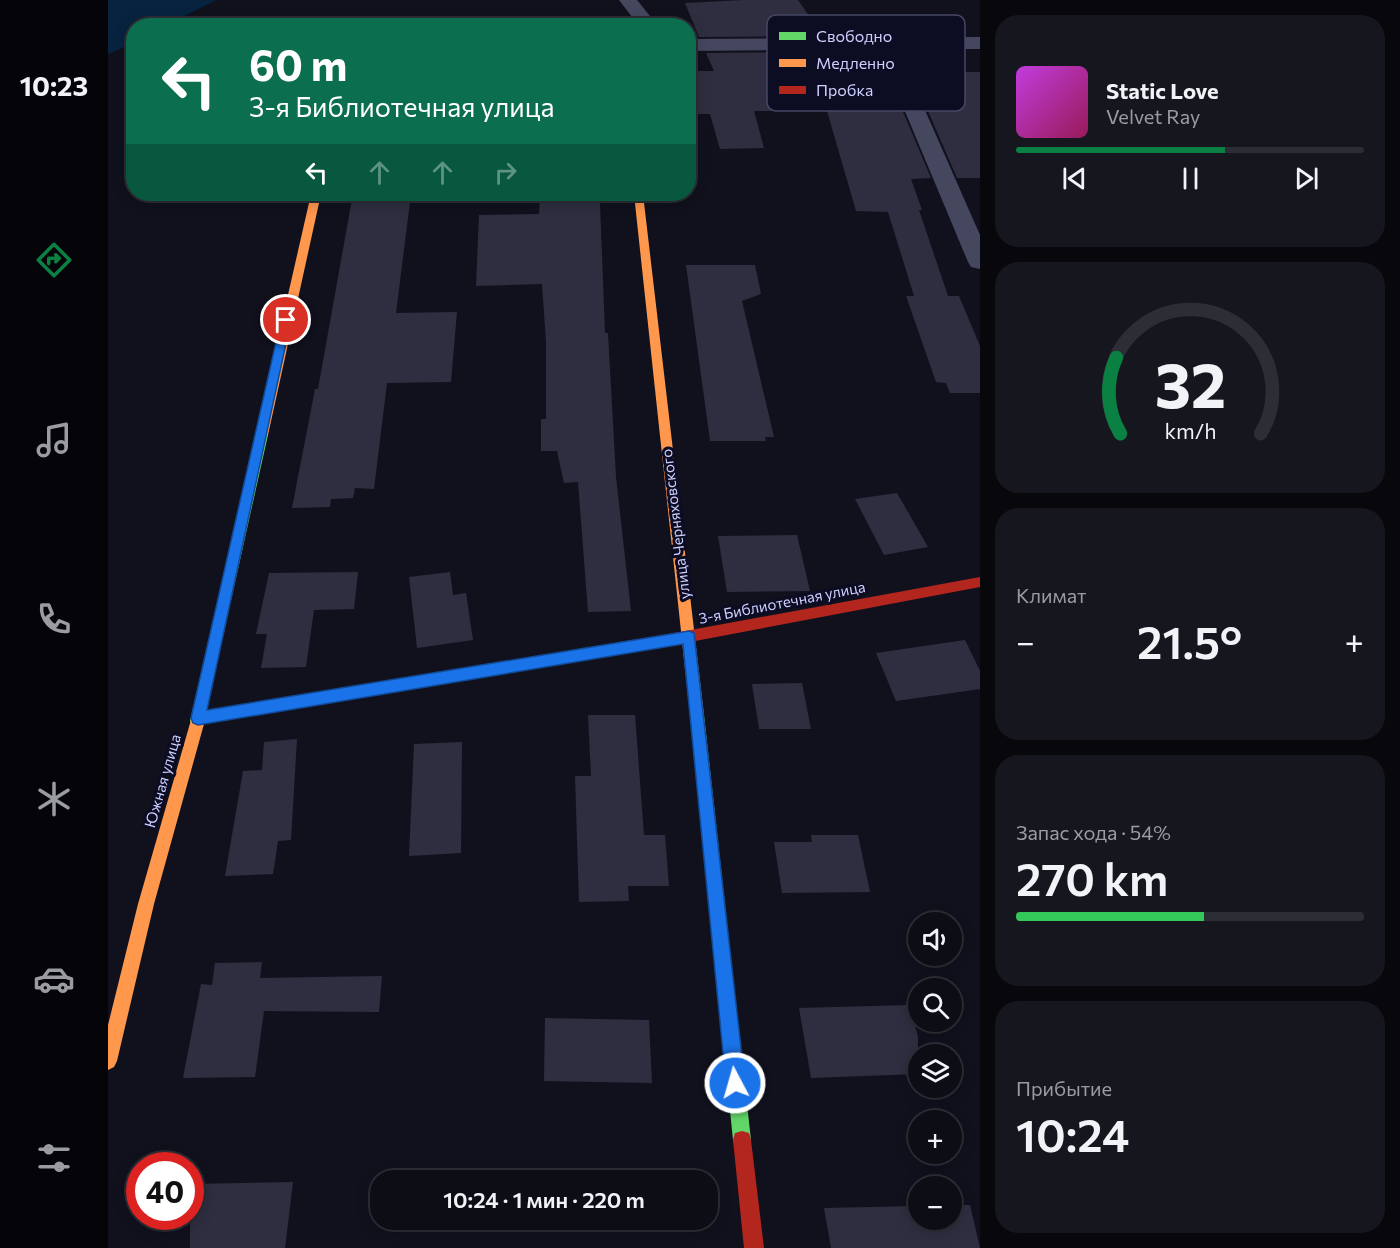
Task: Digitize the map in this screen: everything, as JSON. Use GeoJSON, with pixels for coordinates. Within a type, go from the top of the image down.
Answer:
{"type":"FeatureCollection","features":[{"type":"Feature","properties":{"kind":"street"},"geometry":{"type":"LineString","coordinates":[[628,0],[643,18]]}},
{"type":"Feature","properties":{"kind":"street"},"geometry":{"type":"LineString","coordinates":[[965,43],[980,43]]}},
{"type":"Feature","properties":{"kind":"street"},"geometry":{"type":"LineString","coordinates":[[696,45],[767,45]]}},
{"type":"Feature","properties":{"kind":"street"},"geometry":{"type":"LineString","coordinates":[[915,111],[980,262]]}},
{"type":"Feature","properties":{"kind":"street","name":"Южная улица"},"geometry":{"type":"LineString","coordinates":[[108,1061],[146,904],[198,718],[314,201]]}},
{"type":"Feature","properties":{"kind":"street","name":"улица Черняховского"},"geometry":{"type":"LineString","coordinates":[[639,201],[689,637],[753,1248]]}},
{"type":"Feature","properties":{"kind":"street","name":"3-я Библиотечная улица"},"geometry":{"type":"LineString","coordinates":[[198,718],[689,637],[980,582]]}},
{"type":"Feature","properties":{"kind":"water"},"geometry":{"type":"Polygon","coordinates":[[[108,0],[216,0],[181,18],[126,18],[126,46],[108,54],[108,0]]]}},
{"type":"Feature","properties":{"kind":"building"},"geometry":{"type":"Polygon","coordinates":[[[798,0],[808,15],[767,15],[767,36],[699,37],[696,30],[696,18],[691,18],[685,3],[798,0]]]}},
{"type":"Feature","properties":{"kind":"building"},"geometry":{"type":"Polygon","coordinates":[[[706,53],[767,53],[767,111],[754,111],[764,148],[720,149],[710,114],[696,114],[696,71],[714,71],[706,53]]]}},
{"type":"Feature","properties":{"kind":"building"},"geometry":{"type":"Polygon","coordinates":[[[965,72],[980,72],[980,178],[957,178],[928,111],[965,111],[965,72]]]}},
{"type":"Feature","properties":{"kind":"building"},"geometry":{"type":"Polygon","coordinates":[[[827,111],[903,111],[931,178],[911,179],[922,210],[919,210],[948,296],[959,296],[980,346],[980,393],[950,393],[946,383],[936,382],[906,296],[914,296],[888,212],[856,211],[827,111]]]}},
{"type":"Feature","properties":{"kind":"building"},"geometry":{"type":"Polygon","coordinates":[[[352,201],[410,201],[396,313],[457,312],[451,382],[387,383],[374,489],[355,488],[353,498],[331,499],[330,507],[292,508],[315,389],[318,389],[352,201]]]}},
{"type":"Feature","properties":{"kind":"building"},"geometry":{"type":"Polygon","coordinates":[[[540,201],[597,201],[600,203],[605,333],[608,333],[616,477],[631,611],[588,612],[578,482],[564,483],[557,451],[541,451],[541,419],[546,419],[546,342],[542,284],[476,286],[479,215],[539,214],[540,201]]]}},
{"type":"Feature","properties":{"kind":"building"},"geometry":{"type":"Polygon","coordinates":[[[686,265],[755,265],[761,294],[742,301],[774,437],[765,437],[766,441],[710,441],[686,265]]]}},
{"type":"Feature","properties":{"kind":"building"},"geometry":{"type":"Polygon","coordinates":[[[897,493],[928,547],[884,555],[855,499],[897,493]]]}},
{"type":"Feature","properties":{"kind":"building"},"geometry":{"type":"Polygon","coordinates":[[[797,535],[810,591],[727,592],[718,536],[797,535]]]}},
{"type":"Feature","properties":{"kind":"building"},"geometry":{"type":"Polygon","coordinates":[[[358,572],[354,609],[314,610],[306,667],[261,668],[267,634],[256,634],[269,573],[358,572]]]}},
{"type":"Feature","properties":{"kind":"building"},"geometry":{"type":"Polygon","coordinates":[[[450,572],[453,595],[466,593],[473,640],[417,648],[409,577],[450,572]]]}},
{"type":"Feature","properties":{"kind":"building"},"geometry":{"type":"Polygon","coordinates":[[[965,640],[980,671],[980,689],[896,701],[876,653],[965,640]]]}},
{"type":"Feature","properties":{"kind":"building"},"geometry":{"type":"Polygon","coordinates":[[[802,683],[811,729],[759,729],[752,684],[802,683]]]}},
{"type":"Feature","properties":{"kind":"building"},"geometry":{"type":"Polygon","coordinates":[[[588,715],[635,715],[644,835],[665,835],[669,886],[628,886],[629,901],[579,902],[575,776],[591,776],[588,715]]]}},
{"type":"Feature","properties":{"kind":"building"},"geometry":{"type":"Polygon","coordinates":[[[297,739],[291,840],[278,841],[273,874],[225,876],[243,771],[262,770],[264,742],[297,739]]]}},
{"type":"Feature","properties":{"kind":"building"},"geometry":{"type":"Polygon","coordinates":[[[462,742],[461,853],[409,856],[414,744],[462,742]]]}},
{"type":"Feature","properties":{"kind":"building"},"geometry":{"type":"Polygon","coordinates":[[[811,835],[858,835],[870,892],[782,893],[774,842],[812,842],[811,835]]]}},
{"type":"Feature","properties":{"kind":"building"},"geometry":{"type":"Polygon","coordinates":[[[262,962],[260,978],[382,976],[379,1012],[264,1011],[255,1077],[183,1078],[201,984],[212,985],[215,963],[262,962]]]}},
{"type":"Feature","properties":{"kind":"building"},"geometry":{"type":"Polygon","coordinates":[[[908,1005],[908,1032],[917,1032],[918,1044],[908,1044],[908,1074],[811,1078],[799,1008],[908,1005]]]}},
{"type":"Feature","properties":{"kind":"building"},"geometry":{"type":"Polygon","coordinates":[[[545,1018],[649,1020],[652,1083],[544,1081],[545,1018]]]}},
{"type":"Feature","properties":{"kind":"building"},"geometry":{"type":"Polygon","coordinates":[[[293,1182],[285,1248],[190,1248],[190,1230],[204,1230],[204,1184],[293,1182]]]}},
{"type":"Feature","properties":{"kind":"building"},"geometry":{"type":"Polygon","coordinates":[[[962,1205],[970,1205],[980,1248],[831,1248],[824,1208],[908,1206],[908,1230],[962,1230],[962,1205]]]}},
{"type":"Feature","properties":{"kind":"traffic: fast"},"geometry":{"type":"LineString","coordinates":[[197,721],[262,435]]}},
{"type":"Feature","properties":{"kind":"traffic: fast"},"geometry":{"type":"LineString","coordinates":[[697,715],[742,1140]]}},
{"type":"Feature","properties":{"kind":"traffic: slow"},"geometry":{"type":"LineString","coordinates":[[262,435],[314,201]]}},
{"type":"Feature","properties":{"kind":"traffic: slow"},"geometry":{"type":"LineString","coordinates":[[639,201],[697,715]]}},
{"type":"Feature","properties":{"kind":"traffic: slow"},"geometry":{"type":"LineString","coordinates":[[198,718],[658,642]]}},
{"type":"Feature","properties":{"kind":"traffic: slow"},"geometry":{"type":"LineString","coordinates":[[108,1061],[146,904],[197,721]]}},
{"type":"Feature","properties":{"kind":"traffic: jam"},"geometry":{"type":"LineString","coordinates":[[658,642],[980,582]]}},
{"type":"Feature","properties":{"kind":"traffic: jam"},"geometry":{"type":"LineString","coordinates":[[742,1140],[754,1248]]}},
{"type":"Feature","properties":{"kind":"route"},"geometry":{"type":"LineString","coordinates":[[286,320],[198,718],[689,637],[735,1083]]}}]}
